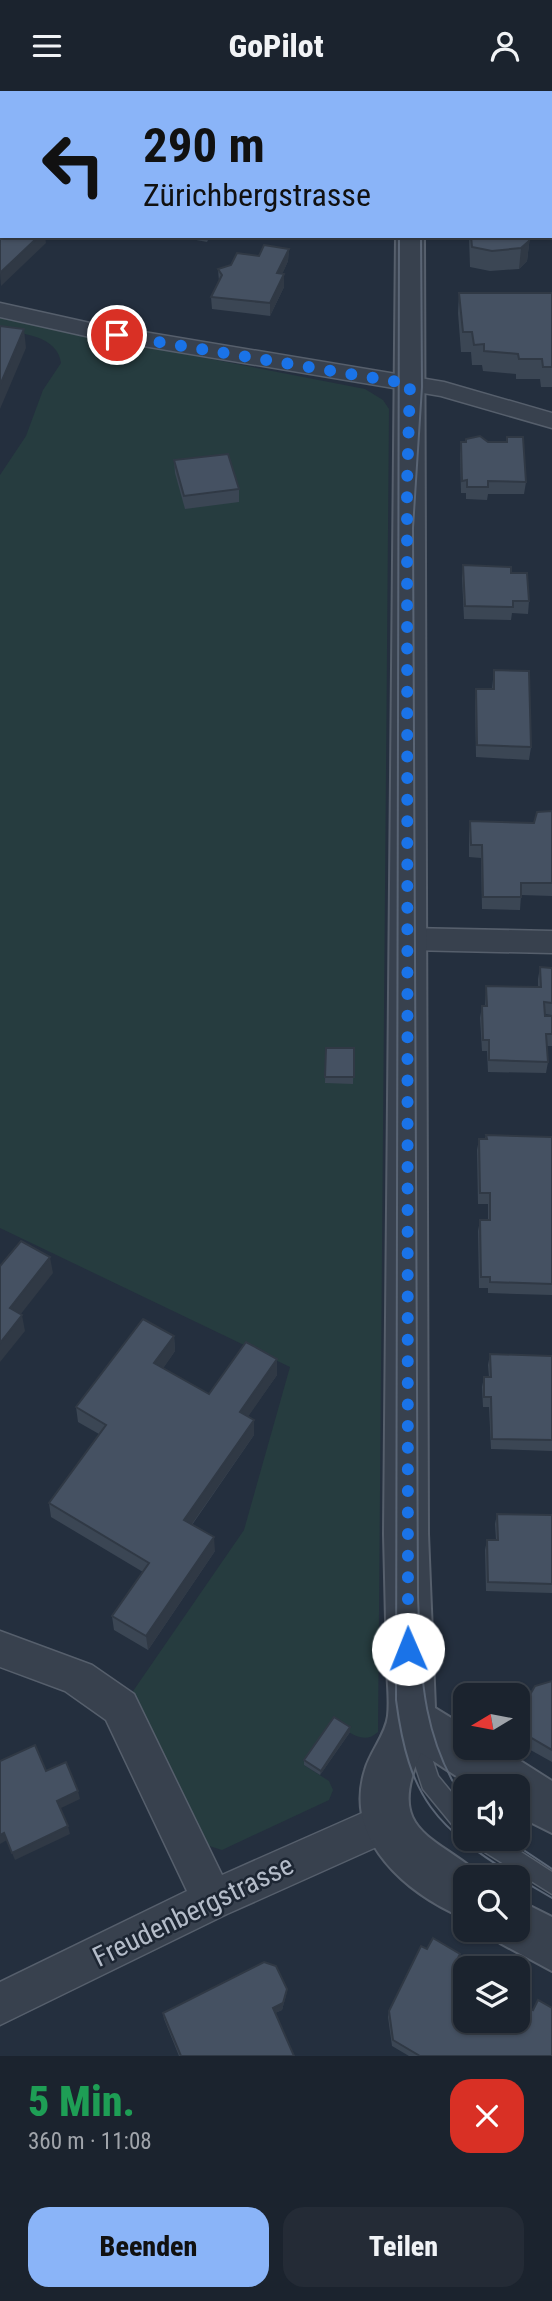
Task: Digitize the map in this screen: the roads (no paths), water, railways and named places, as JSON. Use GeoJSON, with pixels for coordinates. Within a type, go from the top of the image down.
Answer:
{"type":"FeatureCollection","features":[{"type":"Feature","properties":{"kind":"street"},"geometry":{"type":"LineString","coordinates":[[410,238],[407,485],[406,1534],[412,1720],[388,1769],[385,1786],[387,1822],[394,1836],[412,1857],[453,1885]]}},
{"type":"Feature","properties":{"kind":"street"},"geometry":{"type":"LineString","coordinates":[[0,310],[90,330],[444,389],[552,421]]}},
{"type":"Feature","properties":{"kind":"street"},"geometry":{"type":"LineString","coordinates":[[408,939],[552,942]]}},
{"type":"Feature","properties":{"kind":"street"},"geometry":{"type":"LineString","coordinates":[[0,1650],[73,1674],[94,1685],[120,1707],[213,1900]]}},
{"type":"Feature","properties":{"kind":"street"},"geometry":{"type":"LineString","coordinates":[[412,1720],[497,1774]]}},
{"type":"Feature","properties":{"kind":"street"},"geometry":{"type":"LineString","coordinates":[[530,1795],[552,1809]]}},
{"type":"Feature","properties":{"kind":"street","name":"Freudenbergstrasse"},"geometry":{"type":"LineString","coordinates":[[0,2004],[213,1900],[387,1822]]}},
{"type":"Feature","properties":{"kind":"street"},"geometry":{"type":"LineString","coordinates":[[530,1932],[552,1946]]}},
{"type":"Feature","properties":{"kind":"lane"},"geometry":{"type":"LineString","coordinates":[[412,1720],[426,1773],[442,1800],[453,1812]]}},
{"type":"Feature","properties":{"kind":"lane"},"geometry":{"type":"LineString","coordinates":[[501,1851],[552,1884]]}},
{"type":"Feature","properties":{"kind":"tram line"},"geometry":{"type":"LineString","coordinates":[[399,238],[396,1700],[409,1762],[418,1786],[431,1807],[466,1843],[552,1898]]}},
{"type":"Feature","properties":{"kind":"tram line"},"geometry":{"type":"LineString","coordinates":[[421,238],[422,387],[413,528],[418,1597],[420,1652],[426,1704],[440,1754],[453,1782]]}},
{"type":"Feature","properties":{"kind":"tram line"},"geometry":{"type":"LineString","coordinates":[[525,1851],[552,1869]]}}]}
